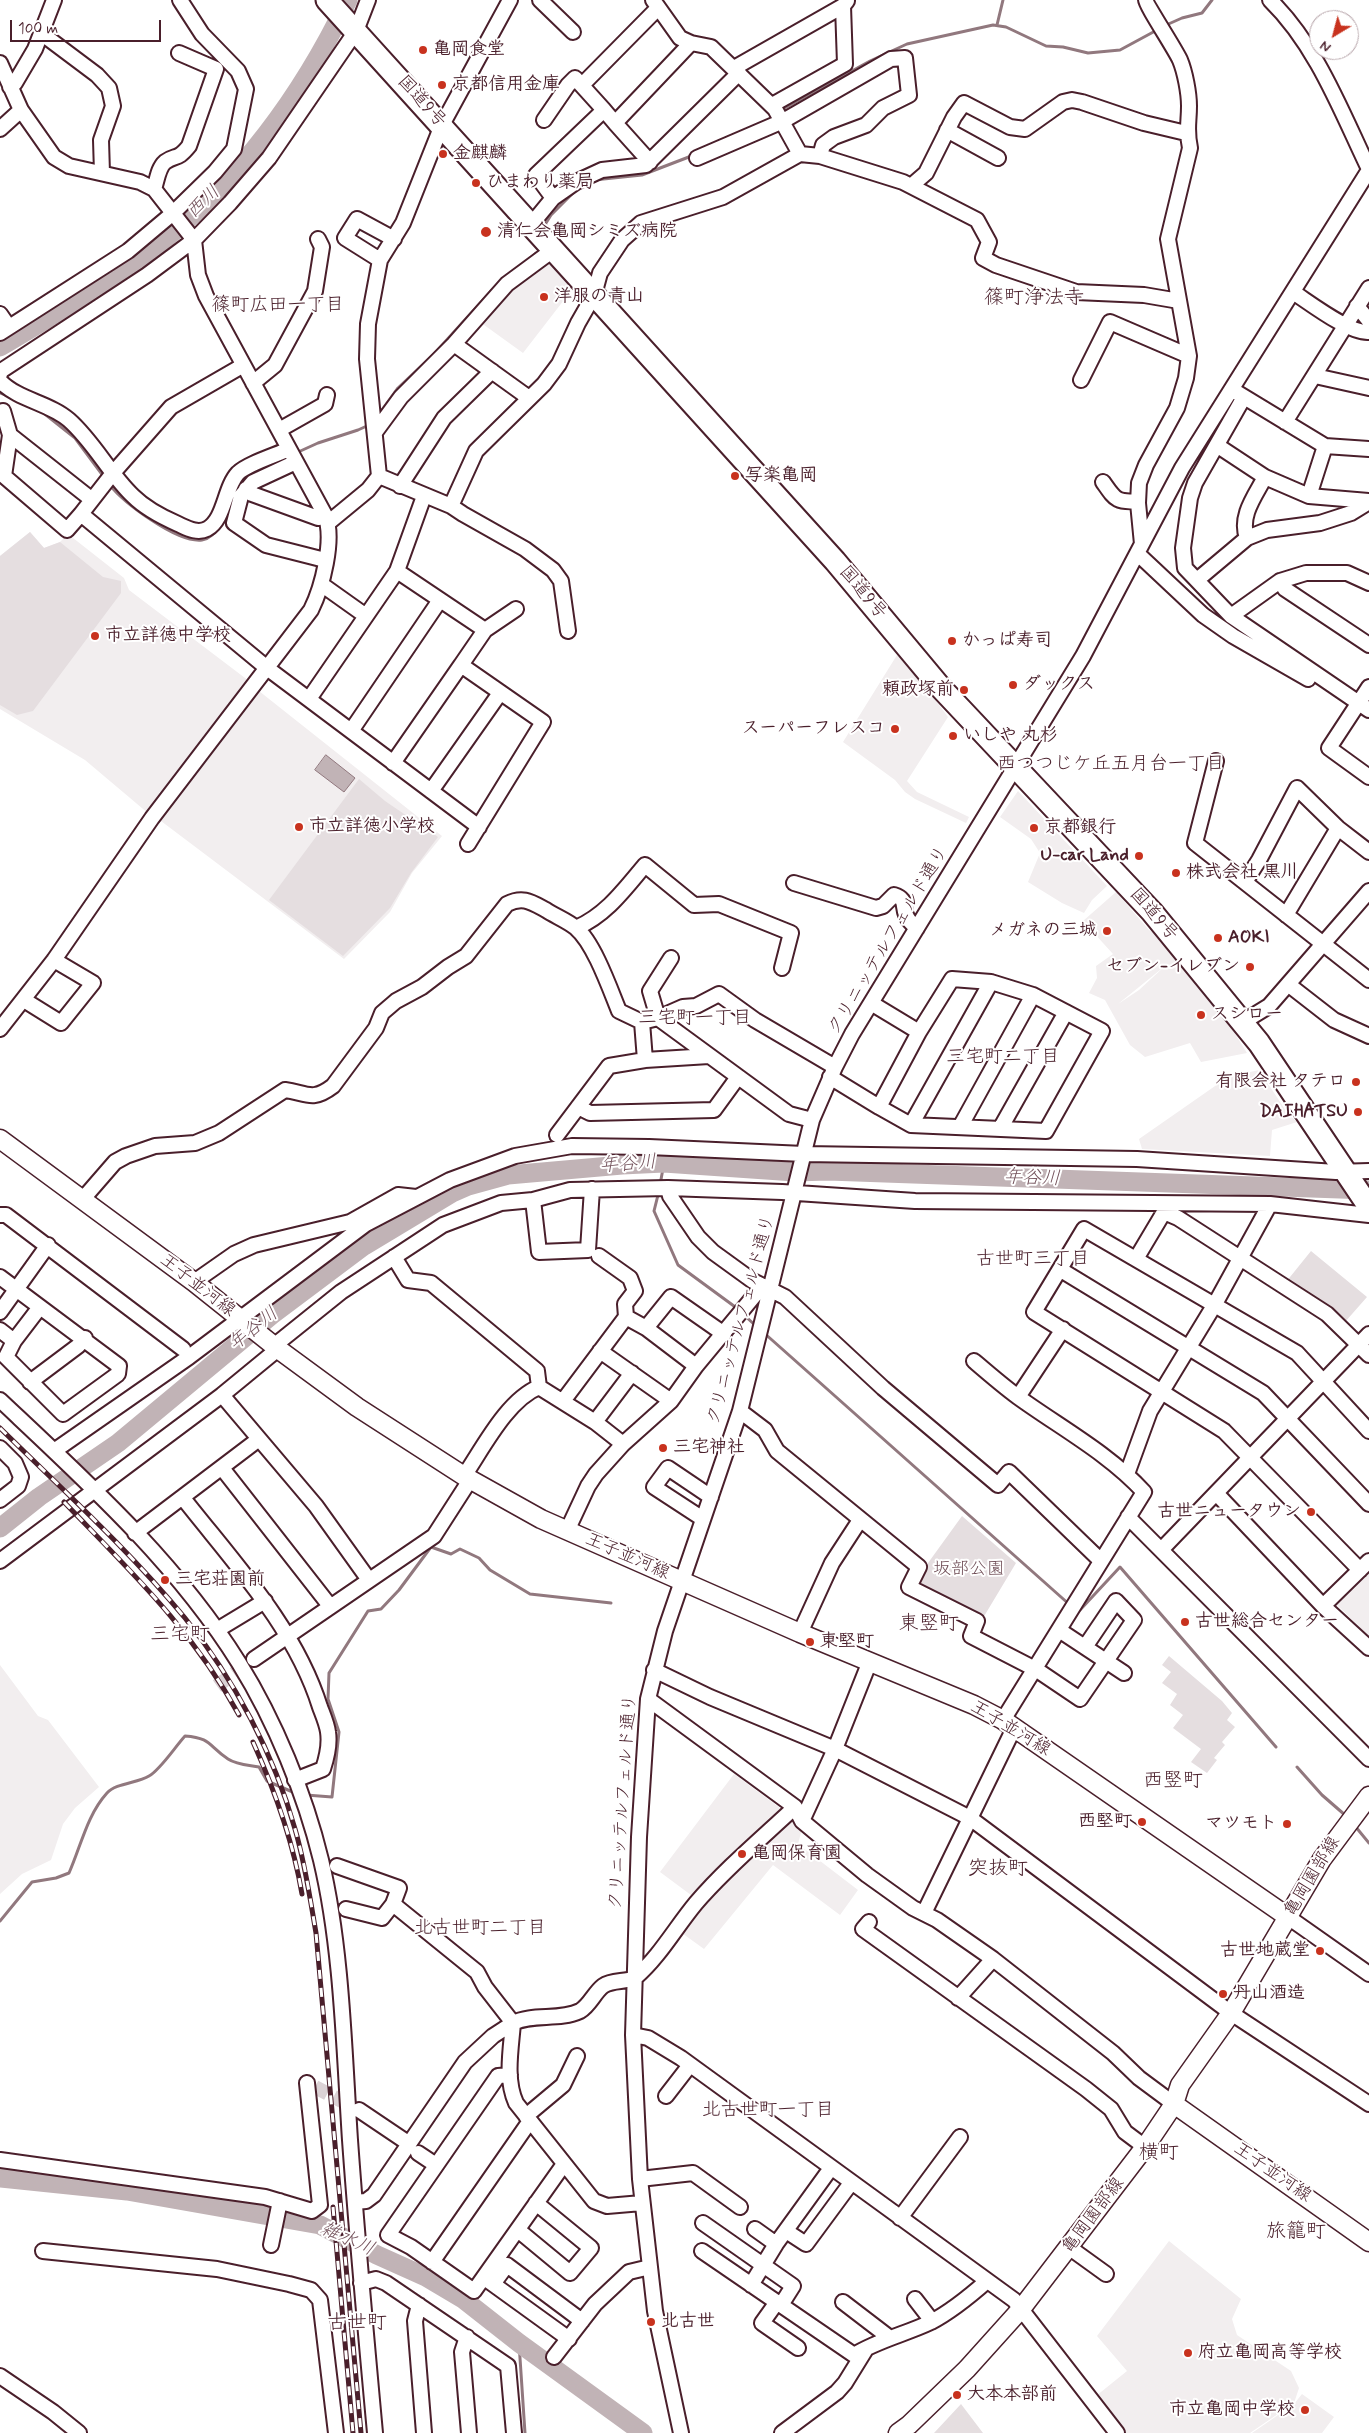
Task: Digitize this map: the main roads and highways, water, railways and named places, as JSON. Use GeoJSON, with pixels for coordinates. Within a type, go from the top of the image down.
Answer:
{"type":"FeatureCollection","features":[{"type":"Feature","properties":{"kind":"highway","name":"国道9号"},"geometry":{"type":"LineString","coordinates":[[330,3],[835,561],[941,688],[1152,912],[1244,1022],[1355,1173],[1369,1207]]}},
{"type":"Feature","properties":{"kind":"main road","name":"王子並河線"},"geometry":{"type":"LineString","coordinates":[[0,1138],[194,1282],[274,1346],[357,1406],[467,1478],[541,1519],[567,1531],[800,1633],[974,1705],[1009,1724],[1288,1917]]}},
{"type":"Feature","properties":{"kind":"main road","name":"亀岡園部線"},"geometry":{"type":"LineString","coordinates":[[898,2433],[909,2425],[967,2369],[1021,2309],[1070,2248],[1145,2147],[1174,2104],[1180,2085],[1231,2013],[1338,1834],[1369,1796]]}},
{"type":"Feature","properties":{"kind":"main road","name":"王子並河線"},"geometry":{"type":"LineString","coordinates":[[1174,2104],[1369,2242]]}},
{"type":"Feature","properties":{"kind":"waterway","name":"西川"},"geometry":{"type":"LineString","coordinates":[[0,347],[126,269],[194,214],[221,187],[270,130],[312,67],[348,0]]}},
{"type":"Feature","properties":{"kind":"waterway"},"geometry":{"type":"LineString","coordinates":[[997,25],[1003,0]]}},
{"type":"Feature","properties":{"kind":"waterway"},"geometry":{"type":"LineString","coordinates":[[1164,26],[1182,18],[1202,13],[1212,0]]}},
{"type":"Feature","properties":{"kind":"waterway"},"geometry":{"type":"LineString","coordinates":[[781,110],[870,61],[907,44],[993,25],[1006,27],[1046,46],[1063,47],[1088,53],[1120,50],[1157,30]]}},
{"type":"Feature","properties":{"kind":"waterway"},"geometry":{"type":"LineString","coordinates":[[594,180],[642,175],[694,155]]}},
{"type":"Feature","properties":{"kind":"waterway"},"geometry":{"type":"LineString","coordinates":[[546,223],[551,215],[576,190]]}},
{"type":"Feature","properties":{"kind":"waterway"},"geometry":{"type":"LineString","coordinates":[[527,261],[536,253]]}},
{"type":"Feature","properties":{"kind":"waterway"},"geometry":{"type":"LineString","coordinates":[[377,417],[398,388],[434,354],[492,290]]}},
{"type":"Feature","properties":{"kind":"waterway"},"geometry":{"type":"LineString","coordinates":[[0,393],[11,397]]}},
{"type":"Feature","properties":{"kind":"waterway"},"geometry":{"type":"LineString","coordinates":[[41,411],[75,438],[104,477]]}},
{"type":"Feature","properties":{"kind":"waterway"},"geometry":{"type":"LineString","coordinates":[[296,453],[369,425]]}},
{"type":"Feature","properties":{"kind":"waterway"},"geometry":{"type":"LineString","coordinates":[[235,490],[247,476],[284,459]]}},
{"type":"Feature","properties":{"kind":"waterway"},"geometry":{"type":"LineString","coordinates":[[109,484],[138,511],[179,535],[202,540],[213,534],[222,523]]}},
{"type":"Feature","properties":{"kind":"waterway"},"geometry":{"type":"LineString","coordinates":[[660,1185],[664,1163]]}},
{"type":"Feature","properties":{"kind":"waterway","name":"年谷川"},"geometry":{"type":"LineString","coordinates":[[0,1528],[39,1497],[118,1443],[272,1315],[364,1246],[452,1193],[468,1186],[508,1175],[664,1163],[795,1172],[828,1171],[1368,1190]]}},
{"type":"Feature","properties":{"kind":"waterway"},"geometry":{"type":"LineString","coordinates":[[659,1191],[654,1211],[678,1265],[738,1309]]}},
{"type":"Feature","properties":{"kind":"waterway"},"geometry":{"type":"LineString","coordinates":[[744,1315],[756,1326]]}},
{"type":"Feature","properties":{"kind":"waterway"},"geometry":{"type":"LineString","coordinates":[[763,1332],[1070,1605]]}},
{"type":"Feature","properties":{"kind":"waterway"},"geometry":{"type":"LineString","coordinates":[[306,1795],[332,1797],[339,1732],[328,1699],[329,1673],[368,1611],[381,1609],[399,1590],[431,1547],[451,1554],[460,1549],[479,1558],[490,1570],[530,1594],[611,1603]]}},
{"type":"Feature","properties":{"kind":"waterway"},"geometry":{"type":"LineString","coordinates":[[1076,1608],[1080,1610],[1120,1567],[1276,1747]]}},
{"type":"Feature","properties":{"kind":"waterway"},"geometry":{"type":"LineString","coordinates":[[0,1921],[32,1882],[56,1878],[69,1873],[89,1821],[107,1793],[116,1787],[153,1773],[163,1764],[185,1736],[194,1737],[209,1743],[231,1761],[259,1767],[267,1781],[295,1793]]}},
{"type":"Feature","properties":{"kind":"waterway"},"geometry":{"type":"LineString","coordinates":[[1297,1767],[1322,1795],[1345,1815]]}},
{"type":"Feature","properties":{"kind":"waterway"},"geometry":{"type":"LineString","coordinates":[[1355,1826],[1369,1843]]}},
{"type":"Feature","properties":{"kind":"waterway","name":"雑水川"},"geometry":{"type":"LineString","coordinates":[[0,2178],[127,2191],[320,2225],[377,2255],[426,2277],[463,2299],[519,2343],[643,2433]]}},
{"type":"Feature","properties":{"kind":"waterway"},"geometry":{"type":"LineString","coordinates":[[519,2343],[525,2433]]}},
{"type":"Feature","properties":{"kind":"tunnel"},"geometry":{"type":"LineString","coordinates":[[217,1686],[251,1661]]}},
{"type":"Feature","properties":{"kind":"tunnel"},"geometry":{"type":"LineString","coordinates":[[315,2087],[357,2109]]}},
{"type":"Feature","properties":{"kind":"railway"},"geometry":{"type":"LineString","coordinates":[[0,1428],[118,1544],[185,1618],[220,1666],[236,1692],[264,1745],[276,1773],[302,1855],[316,1933],[361,2433]]}},
{"type":"Feature","properties":{"kind":"railway"},"geometry":{"type":"LineString","coordinates":[[64,1502],[136,1577],[181,1628],[221,1684],[239,1715]]}},
{"type":"Feature","properties":{"kind":"railway"},"geometry":{"type":"LineString","coordinates":[[253,1742],[282,1816],[294,1855],[302,1894]]}},
{"type":"Feature","properties":{"kind":"railway"},"geometry":{"type":"LineString","coordinates":[[333,2207],[353,2433]]}},
{"type":"Feature","properties":{"kind":"place","name":"亀岡食堂"},"geometry":{"type":"Point","coordinates":[423,50]}},
{"type":"Feature","properties":{"kind":"place","name":"京都信用金庫"},"geometry":{"type":"Point","coordinates":[442,85]}},
{"type":"Feature","properties":{"kind":"place","name":"金麒麟"},"geometry":{"type":"Point","coordinates":[443,154]}},
{"type":"Feature","properties":{"kind":"place","name":"ひまわり薬局"},"geometry":{"type":"Point","coordinates":[476,183]}},
{"type":"Feature","properties":{"kind":"place","name":"清仁会亀岡シミズ病院"},"geometry":{"type":"Point","coordinates":[486,232]}},
{"type":"Feature","properties":{"kind":"place","name":"洋服の青山"},"geometry":{"type":"Point","coordinates":[544,297]}},
{"type":"Feature","properties":{"kind":"place","name":"写楽亀岡"},"geometry":{"type":"Point","coordinates":[735,476]}},
{"type":"Feature","properties":{"kind":"place","name":"市立詳徳中学校"},"geometry":{"type":"Point","coordinates":[95,636]}},
{"type":"Feature","properties":{"kind":"place","name":"かっぱ寿司"},"geometry":{"type":"Point","coordinates":[952,641]}},
{"type":"Feature","properties":{"kind":"place","name":"ダックス"},"geometry":{"type":"Point","coordinates":[1013,685]}},
{"type":"Feature","properties":{"kind":"place","name":"頼政塚前"},"geometry":{"type":"Point","coordinates":[964,690]}},
{"type":"Feature","properties":{"kind":"place","name":"スーパーフレスコ"},"geometry":{"type":"Point","coordinates":[895,729]}},
{"type":"Feature","properties":{"kind":"place","name":"いしや 丸杉"},"geometry":{"type":"Point","coordinates":[953,736]}},
{"type":"Feature","properties":{"kind":"place","name":"市立詳徳小学校"},"geometry":{"type":"Point","coordinates":[299,827]}},
{"type":"Feature","properties":{"kind":"place","name":"京都銀行"},"geometry":{"type":"Point","coordinates":[1034,828]}},
{"type":"Feature","properties":{"kind":"place","name":"U-car Land"},"geometry":{"type":"Point","coordinates":[1139,856]}},
{"type":"Feature","properties":{"kind":"place","name":"株式会社 黒川"},"geometry":{"type":"Point","coordinates":[1176,873]}},
{"type":"Feature","properties":{"kind":"place","name":"メガネの三城"},"geometry":{"type":"Point","coordinates":[1107,931]}},
{"type":"Feature","properties":{"kind":"place","name":"AOKI"},"geometry":{"type":"Point","coordinates":[1218,938]}},
{"type":"Feature","properties":{"kind":"place","name":"セブン-イレブン"},"geometry":{"type":"Point","coordinates":[1250,967]}},
{"type":"Feature","properties":{"kind":"place","name":"スシロー"},"geometry":{"type":"Point","coordinates":[1201,1015]}},
{"type":"Feature","properties":{"kind":"place","name":"有限会社 タテロ"},"geometry":{"type":"Point","coordinates":[1356,1082]}},
{"type":"Feature","properties":{"kind":"place","name":"DAIHATSU"},"geometry":{"type":"Point","coordinates":[1358,1112]}},
{"type":"Feature","properties":{"kind":"place","name":"三宅神社"},"geometry":{"type":"Point","coordinates":[663,1448]}},
{"type":"Feature","properties":{"kind":"place","name":"古世ニュータウン"},"geometry":{"type":"Point","coordinates":[1311,1512]}},
{"type":"Feature","properties":{"kind":"place","name":"三宅荘園前"},"geometry":{"type":"Point","coordinates":[165,1580]}},
{"type":"Feature","properties":{"kind":"place","name":"古世総合センター"},"geometry":{"type":"Point","coordinates":[1185,1622]}},
{"type":"Feature","properties":{"kind":"place","name":"東堅町"},"geometry":{"type":"Point","coordinates":[810,1642]}},
{"type":"Feature","properties":{"kind":"place","name":"西堅町"},"geometry":{"type":"Point","coordinates":[1142,1822]}},
{"type":"Feature","properties":{"kind":"place","name":"マツモト"},"geometry":{"type":"Point","coordinates":[1287,1824]}},
{"type":"Feature","properties":{"kind":"place","name":"亀岡保育園"},"geometry":{"type":"Point","coordinates":[742,1854]}},
{"type":"Feature","properties":{"kind":"place","name":"古世地蔵堂"},"geometry":{"type":"Point","coordinates":[1320,1951]}},
{"type":"Feature","properties":{"kind":"place","name":"丹山酒造"},"geometry":{"type":"Point","coordinates":[1223,1994]}},
{"type":"Feature","properties":{"kind":"place","name":"北古世"},"geometry":{"type":"Point","coordinates":[651,2322]}},
{"type":"Feature","properties":{"kind":"place","name":"府立亀岡高等学校"},"geometry":{"type":"Point","coordinates":[1188,2353]}},
{"type":"Feature","properties":{"kind":"place","name":"大本本部前"},"geometry":{"type":"Point","coordinates":[957,2395]}},
{"type":"Feature","properties":{"kind":"place","name":"市立亀岡中学校"},"geometry":{"type":"Point","coordinates":[1305,2410]}},
{"type":"Feature","properties":{"kind":"district","name":"篠町浄法寺"},"geometry":{"type":"Point","coordinates":[1034,299]}},
{"type":"Feature","properties":{"kind":"district","name":"篠町広田一丁目"},"geometry":{"type":"Point","coordinates":[278,306]}},
{"type":"Feature","properties":{"kind":"district","name":"西つつじケ丘五月台一丁目"},"geometry":{"type":"Point","coordinates":[1111,765]}},
{"type":"Feature","properties":{"kind":"district","name":"三宅町一丁目"},"geometry":{"type":"Point","coordinates":[695,1019]}},
{"type":"Feature","properties":{"kind":"district","name":"三宅町二丁目"},"geometry":{"type":"Point","coordinates":[1003,1058]}},
{"type":"Feature","properties":{"kind":"district","name":"古世町三丁目"},"geometry":{"type":"Point","coordinates":[1033,1260]}},
{"type":"Feature","properties":{"kind":"district","name":"東竪町"},"geometry":{"type":"Point","coordinates":[929,1625]}},
{"type":"Feature","properties":{"kind":"district","name":"三宅町"},"geometry":{"type":"Point","coordinates":[180,1636]}},
{"type":"Feature","properties":{"kind":"district","name":"西竪町"},"geometry":{"type":"Point","coordinates":[1173,1782]}},
{"type":"Feature","properties":{"kind":"district","name":"突抜町"},"geometry":{"type":"Point","coordinates":[998,1870]}},
{"type":"Feature","properties":{"kind":"district","name":"北古世町二丁目"},"geometry":{"type":"Point","coordinates":[480,1929]}},
{"type":"Feature","properties":{"kind":"district","name":"北古世町一丁目"},"geometry":{"type":"Point","coordinates":[768,2111]}},
{"type":"Feature","properties":{"kind":"district","name":"横町"},"geometry":{"type":"Point","coordinates":[1159,2154]}},
{"type":"Feature","properties":{"kind":"district","name":"旅籠町"},"geometry":{"type":"Point","coordinates":[1296,2233]}},
{"type":"Feature","properties":{"kind":"district","name":"古世町"},"geometry":{"type":"Point","coordinates":[357,2324]}},
{"type":"Feature","properties":{"kind":"park label","name":"坂部公園"},"geometry":{"type":"Point","coordinates":[969,1570]}}]}
